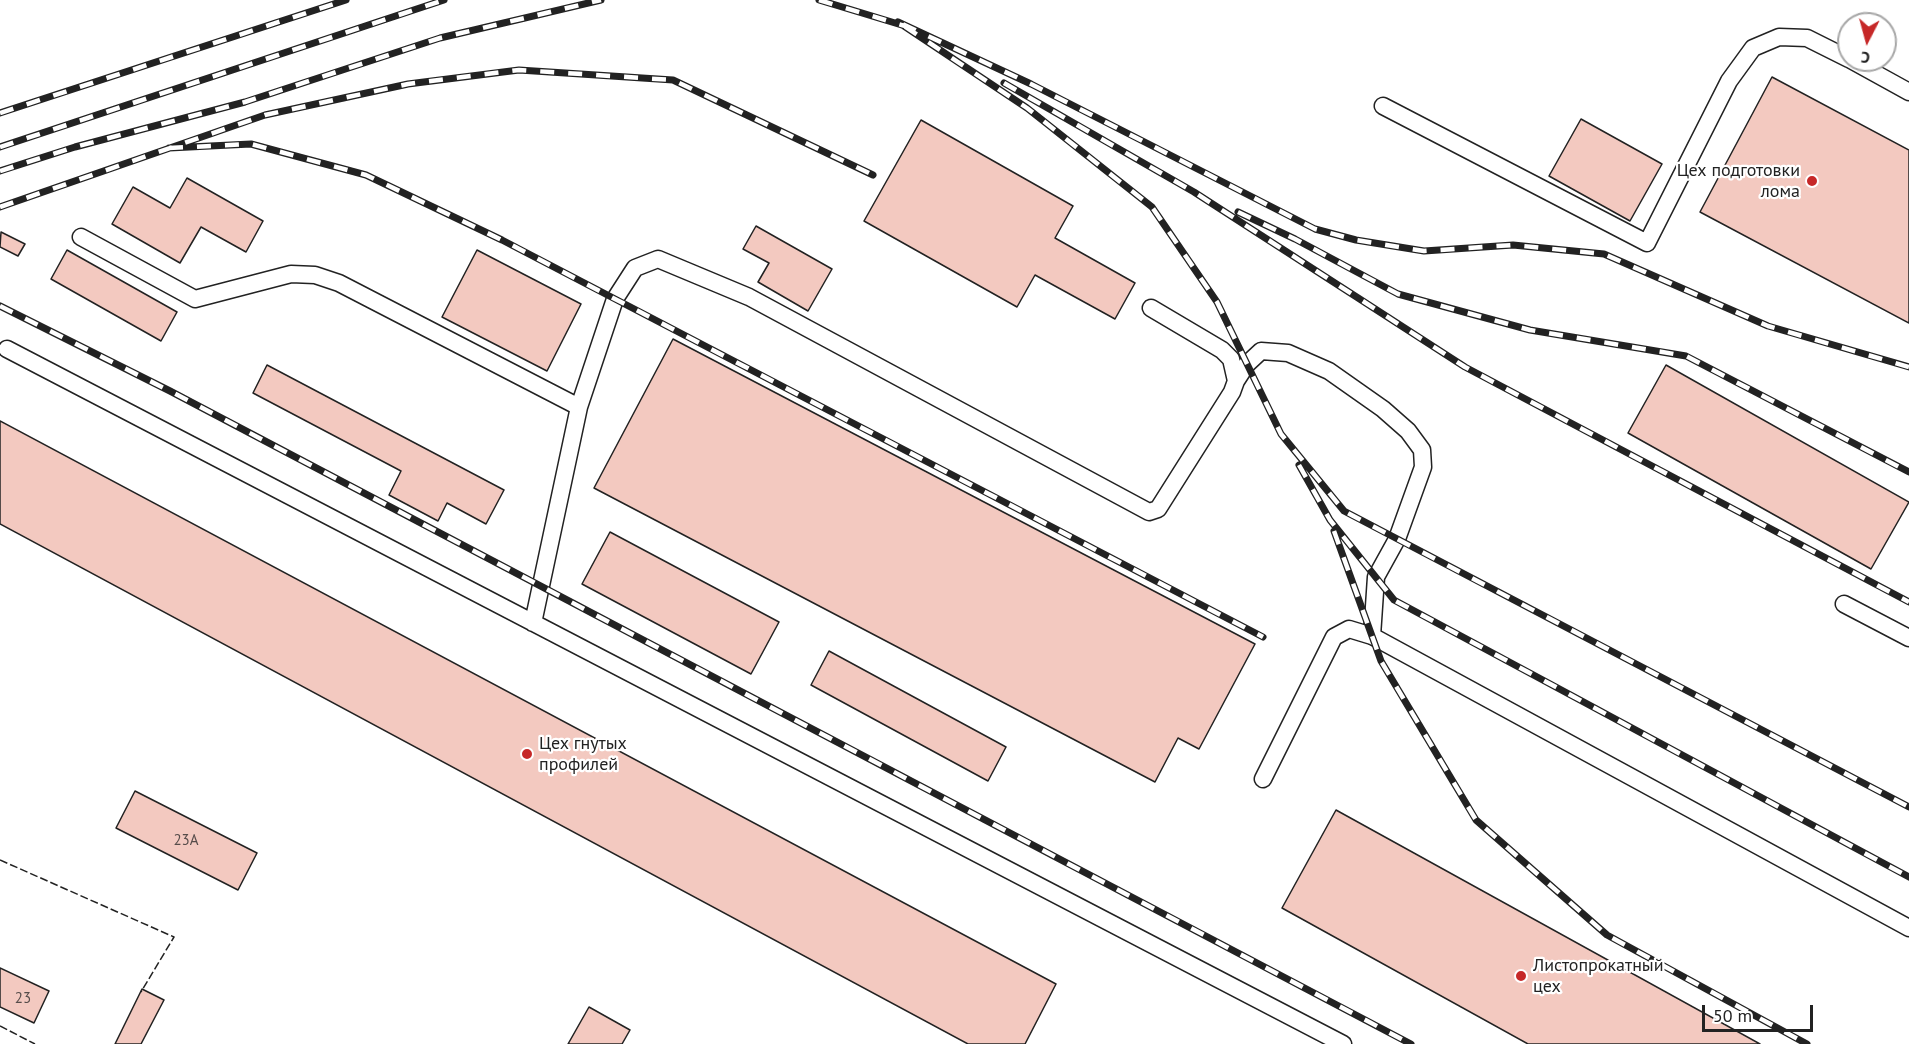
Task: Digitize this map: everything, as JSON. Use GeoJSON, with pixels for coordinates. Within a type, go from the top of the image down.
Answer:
{"type":"FeatureCollection","features":[{"type":"Feature","properties":{"kind":"lane"},"geometry":{"type":"LineString","coordinates":[[1383,106],[1647,243],[1729,81],[1753,48],[1779,37],[1807,38],[1837,53]]}},
{"type":"Feature","properties":{"kind":"lane"},"geometry":{"type":"LineString","coordinates":[[1873,72],[1909,92]]}},
{"type":"Feature","properties":{"kind":"lane"},"geometry":{"type":"LineString","coordinates":[[81,237],[195,298],[291,274],[315,275],[339,283],[579,407]]}},
{"type":"Feature","properties":{"kind":"lane"},"geometry":{"type":"LineString","coordinates":[[532,622],[579,407],[615,299],[636,268],[658,259],[749,297],[1149,512],[1158,509],[1232,392],[1247,364],[1262,351],[1288,352],[1329,370],[1383,409],[1408,431],[1422,450],[1423,467],[1396,539],[1376,577],[1372,636]]}},
{"type":"Feature","properties":{"kind":"lane"},"geometry":{"type":"LineString","coordinates":[[1151,308],[1222,350],[1231,359],[1236,381]]}},
{"type":"Feature","properties":{"kind":"lane"},"geometry":{"type":"LineString","coordinates":[[7,349],[1343,1044]]}},
{"type":"Feature","properties":{"kind":"lane"},"geometry":{"type":"LineString","coordinates":[[1844,604],[1909,638]]}},
{"type":"Feature","properties":{"kind":"lane"},"geometry":{"type":"LineString","coordinates":[[1263,779],[1334,637],[1349,629],[1372,636],[1909,928]]}},
{"type":"Feature","properties":{"kind":"building","name":"Цех подготовки лома"},"geometry":{"type":"Polygon","coordinates":[[[1772,77],[1909,150],[1909,323],[1700,212],[1772,77]]]}},
{"type":"Feature","properties":{"kind":"building"},"geometry":{"type":"Polygon","coordinates":[[[1581,119],[1662,164],[1630,221],[1549,176],[1581,119]]]}},
{"type":"Feature","properties":{"kind":"building"},"geometry":{"type":"Polygon","coordinates":[[[921,120],[1073,206],[1055,238],[1135,283],[1115,319],[1035,275],[1017,307],[864,221],[921,120]]]}},
{"type":"Feature","properties":{"kind":"building"},"geometry":{"type":"Polygon","coordinates":[[[187,178],[263,221],[246,252],[201,227],[180,263],[112,224],[133,187],[170,208],[187,178]]]}},
{"type":"Feature","properties":{"kind":"building"},"geometry":{"type":"Polygon","coordinates":[[[756,226],[832,269],[808,311],[758,282],[769,263],[743,249],[756,226]]]}},
{"type":"Feature","properties":{"kind":"building"},"geometry":{"type":"Polygon","coordinates":[[[1,232],[25,244],[18,256],[0,247],[1,232]]]}},
{"type":"Feature","properties":{"kind":"building"},"geometry":{"type":"Polygon","coordinates":[[[67,250],[177,312],[161,341],[51,279],[67,250]]]}},
{"type":"Feature","properties":{"kind":"building"},"geometry":{"type":"Polygon","coordinates":[[[477,250],[581,304],[547,371],[442,317],[477,250]]]}},
{"type":"Feature","properties":{"kind":"building"},"geometry":{"type":"Polygon","coordinates":[[[673,339],[1255,644],[1199,749],[1178,738],[1155,782],[594,488],[673,339]]]}},
{"type":"Feature","properties":{"kind":"building"},"geometry":{"type":"Polygon","coordinates":[[[267,365],[504,490],[486,524],[447,503],[438,521],[389,495],[401,471],[253,393],[267,365]]]}},
{"type":"Feature","properties":{"kind":"building"},"geometry":{"type":"Polygon","coordinates":[[[1666,365],[1909,502],[1871,569],[1628,433],[1666,365]]]}},
{"type":"Feature","properties":{"kind":"building","name":"Цех гнутых профилей"},"geometry":{"type":"Polygon","coordinates":[[[0,421],[1056,984],[1025,1044],[968,1044],[0,524],[0,421]]]}},
{"type":"Feature","properties":{"kind":"building"},"geometry":{"type":"Polygon","coordinates":[[[610,532],[779,622],[751,674],[582,584],[610,532]]]}},
{"type":"Feature","properties":{"kind":"building"},"geometry":{"type":"Polygon","coordinates":[[[829,651],[1006,747],[988,781],[811,685],[829,651]]]}},
{"type":"Feature","properties":{"kind":"building"},"geometry":{"type":"Polygon","coordinates":[[[135,791],[257,853],[238,890],[116,828],[135,791]]]}},
{"type":"Feature","properties":{"kind":"building","name":"Листопрокатный цех"},"geometry":{"type":"Polygon","coordinates":[[[1336,810],[1760,1044],[1528,1044],[1282,908],[1336,810]]]}},
{"type":"Feature","properties":{"kind":"building"},"geometry":{"type":"Polygon","coordinates":[[[0,968],[49,991],[34,1023],[0,1007],[0,968]]]}},
{"type":"Feature","properties":{"kind":"building"},"geometry":{"type":"Polygon","coordinates":[[[142,989],[164,1000],[141,1044],[115,1044],[142,989]]]}},
{"type":"Feature","properties":{"kind":"building"},"geometry":{"type":"Polygon","coordinates":[[[589,1007],[630,1030],[622,1044],[568,1044],[589,1007]]]}},
{"type":"Feature","properties":{"kind":"railway"},"geometry":{"type":"LineString","coordinates":[[0,113],[346,0]]}},
{"type":"Feature","properties":{"kind":"railway"},"geometry":{"type":"LineString","coordinates":[[0,147],[444,0]]}},
{"type":"Feature","properties":{"kind":"railway"},"geometry":{"type":"LineString","coordinates":[[0,171],[75,147],[245,102],[440,38],[601,0]]}},
{"type":"Feature","properties":{"kind":"railway"},"geometry":{"type":"LineString","coordinates":[[819,0],[905,26]]}},
{"type":"Feature","properties":{"kind":"railway"},"geometry":{"type":"LineString","coordinates":[[1909,367],[1768,326],[1604,254],[1513,245],[1424,251],[1356,240],[1315,229],[1031,84],[898,22],[1027,108],[1152,207],[1217,302],[1281,434],[1344,511],[1909,807]]}},
{"type":"Feature","properties":{"kind":"railway"},"geometry":{"type":"LineString","coordinates":[[0,207],[265,115],[408,84],[519,70],[673,80],[873,175]]}},
{"type":"Feature","properties":{"kind":"railway"},"geometry":{"type":"LineString","coordinates":[[1004,83],[1194,192],[1465,367],[1909,602]]}},
{"type":"Feature","properties":{"kind":"railway"},"geometry":{"type":"LineString","coordinates":[[169,148],[251,144],[366,175],[502,240],[1263,637]]}},
{"type":"Feature","properties":{"kind":"railway"},"geometry":{"type":"LineString","coordinates":[[1238,212],[1295,239],[1398,294],[1530,330],[1686,356],[1909,472]]}},
{"type":"Feature","properties":{"kind":"railway"},"geometry":{"type":"LineString","coordinates":[[0,306],[170,391],[1411,1044]]}},
{"type":"Feature","properties":{"kind":"railway"},"geometry":{"type":"LineString","coordinates":[[1299,465],[1330,520],[1394,600],[1909,877]]}},
{"type":"Feature","properties":{"kind":"railway"},"geometry":{"type":"LineString","coordinates":[[1334,531],[1381,661],[1476,820],[1607,935],[1807,1044]]}},
{"type":"Feature","properties":{"kind":"fence"},"geometry":{"type":"LineString","coordinates":[[0,860],[174,937],[141,992]]}},
{"type":"Feature","properties":{"kind":"fence"},"geometry":{"type":"LineString","coordinates":[[0,1026],[35,1044]]}},
{"type":"Feature","properties":{"kind":"place","name":"Цех подготовки лома"},"geometry":{"type":"Point","coordinates":[1812,181]}},
{"type":"Feature","properties":{"kind":"place","name":"Цех гнутых профилей"},"geometry":{"type":"Point","coordinates":[527,754]}},
{"type":"Feature","properties":{"kind":"place","name":"Листопрокатный цех"},"geometry":{"type":"Point","coordinates":[1521,976]}}]}
